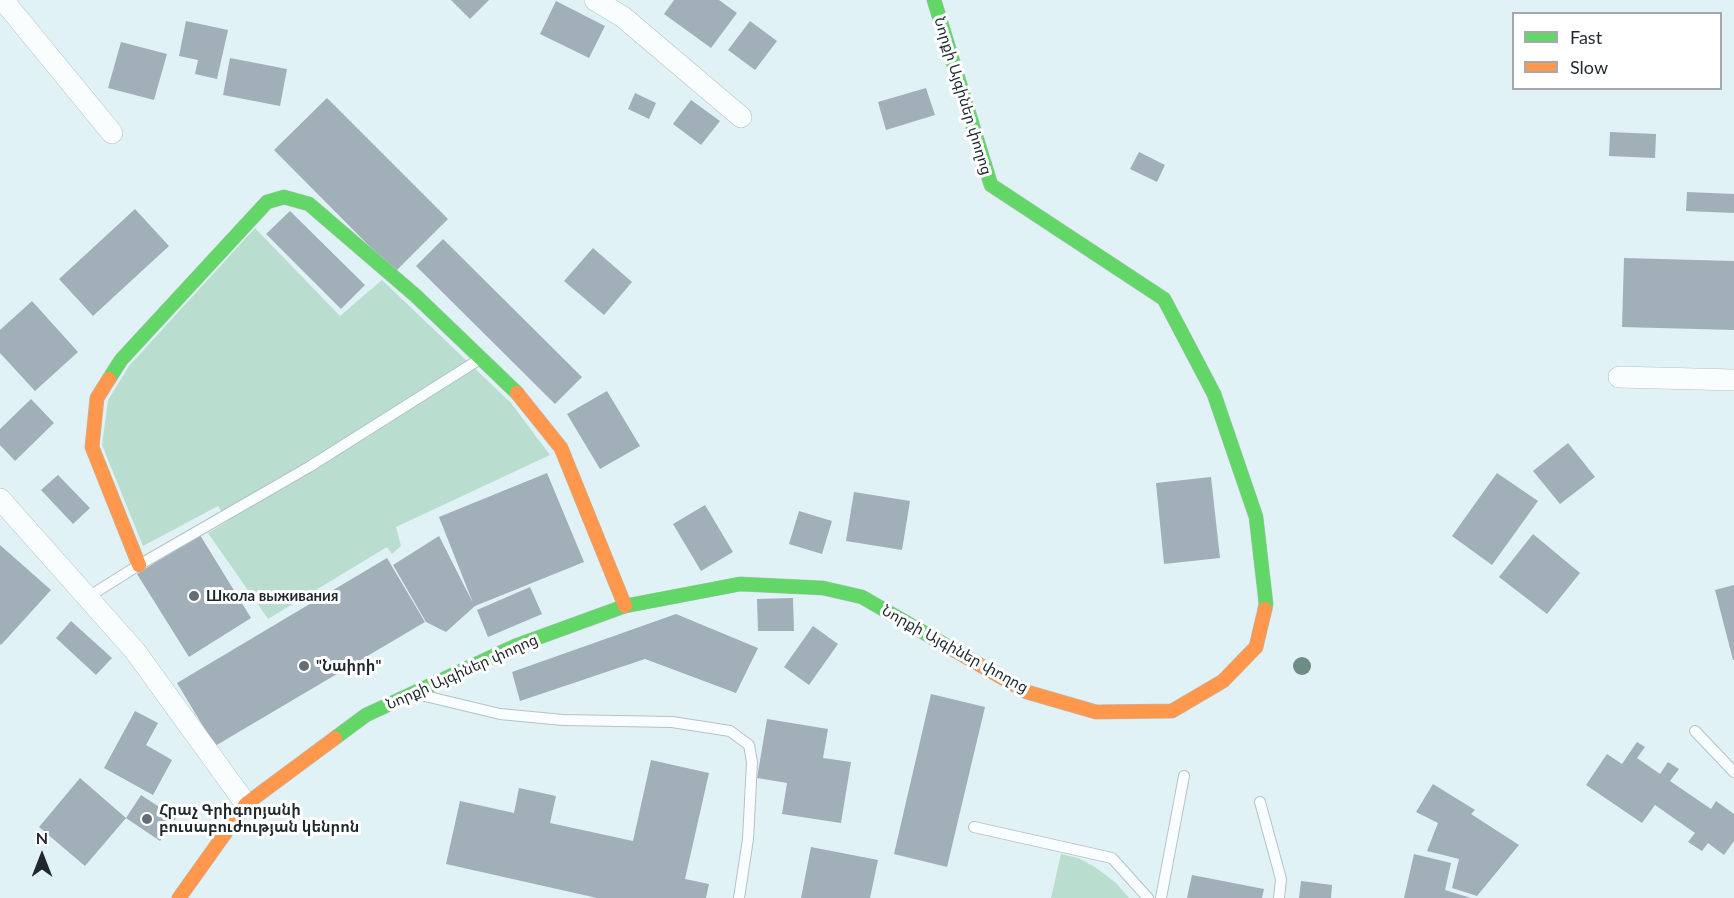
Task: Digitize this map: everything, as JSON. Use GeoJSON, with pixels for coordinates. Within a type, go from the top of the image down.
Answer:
{"type":"FeatureCollection","features":[{"type":"Feature","properties":{"kind":"street"},"geometry":{"type":"LineString","coordinates":[[3,0],[112,133]]}},
{"type":"Feature","properties":{"kind":"street"},"geometry":{"type":"LineString","coordinates":[[596,0],[623,17],[741,117]]}},
{"type":"Feature","properties":{"kind":"street","name":"Նորքի Այգիներ փողոց"},"geometry":{"type":"LineString","coordinates":[[179,898],[246,804],[366,715],[515,646],[625,606],[740,585],[823,588],[862,597],[1027,692],[1096,712],[1172,711],[1223,681],[1256,647],[1266,603],[1256,517],[1214,394],[1164,299],[991,185],[933,0]]}},
{"type":"Feature","properties":{"kind":"street"},"geometry":{"type":"LineString","coordinates":[[139,565],[92,447],[97,398],[121,360],[267,202],[284,197],[309,204],[416,296],[519,394],[561,448],[625,606]]}},
{"type":"Feature","properties":{"kind":"street"},"geometry":{"type":"LineString","coordinates":[[1618,377],[1734,380]]}},
{"type":"Feature","properties":{"kind":"street"},"geometry":{"type":"LineString","coordinates":[[0,499],[135,651],[246,804]]}},
{"type":"Feature","properties":{"kind":"lane"},"geometry":{"type":"LineString","coordinates":[[88,597],[309,467],[481,359]]}},
{"type":"Feature","properties":{"kind":"lane"},"geometry":{"type":"LineString","coordinates":[[413,693],[500,714],[563,720],[672,722],[730,731],[749,745],[752,762],[748,839],[739,898]]}},
{"type":"Feature","properties":{"kind":"lane"},"geometry":{"type":"LineString","coordinates":[[1695,730],[1734,772]]}},
{"type":"Feature","properties":{"kind":"lane"},"geometry":{"type":"LineString","coordinates":[[1161,898],[1184,776]]}},
{"type":"Feature","properties":{"kind":"lane"},"geometry":{"type":"LineString","coordinates":[[1260,802],[1281,879],[1279,898]]}},
{"type":"Feature","properties":{"kind":"lane"},"geometry":{"type":"LineString","coordinates":[[974,827],[1112,858],[1148,898]]}},
{"type":"Feature","properties":{"kind":"green space"},"geometry":{"type":"Polygon","coordinates":[[[255,228],[340,316],[382,280],[511,403],[550,455],[396,527],[401,546],[392,554],[387,547],[268,619],[208,533],[228,521],[218,506],[143,546],[102,445],[108,400],[129,366],[255,228]]]}},
{"type":"Feature","properties":{"kind":"green space"},"geometry":{"type":"Polygon","coordinates":[[[1061,854],[1078,858],[1095,867],[1116,883],[1129,898],[1051,898],[1061,854]]]}},
{"type":"Feature","properties":{"kind":"building"},"geometry":{"type":"Polygon","coordinates":[[[451,0],[489,0],[470,19],[451,0]]]}},
{"type":"Feature","properties":{"kind":"building"},"geometry":{"type":"Polygon","coordinates":[[[674,0],[719,0],[737,13],[711,48],[664,14],[674,0]]]}},
{"type":"Feature","properties":{"kind":"building"},"geometry":{"type":"Polygon","coordinates":[[[556,1],[605,26],[589,58],[540,34],[556,1]]]}},
{"type":"Feature","properties":{"kind":"building"},"geometry":{"type":"Polygon","coordinates":[[[186,21],[228,30],[217,79],[195,74],[198,60],[179,56],[186,21]]]}},
{"type":"Feature","properties":{"kind":"building"},"geometry":{"type":"Polygon","coordinates":[[[750,21],[777,41],[755,70],[728,50],[750,21]]]}},
{"type":"Feature","properties":{"kind":"building"},"geometry":{"type":"Polygon","coordinates":[[[121,42],[167,54],[154,100],[108,88],[121,42]]]}},
{"type":"Feature","properties":{"kind":"building"},"geometry":{"type":"Polygon","coordinates":[[[230,58],[287,69],[280,106],[223,95],[230,58]]]}},
{"type":"Feature","properties":{"kind":"building"},"geometry":{"type":"Polygon","coordinates":[[[926,88],[935,115],[886,130],[878,102],[926,88]]]}},
{"type":"Feature","properties":{"kind":"building"},"geometry":{"type":"Polygon","coordinates":[[[635,93],[656,103],[649,119],[628,109],[635,93]]]}},
{"type":"Feature","properties":{"kind":"building"},"geometry":{"type":"Polygon","coordinates":[[[327,98],[448,219],[395,272],[274,150],[327,98]]]}},
{"type":"Feature","properties":{"kind":"building"},"geometry":{"type":"Polygon","coordinates":[[[691,100],[720,121],[701,145],[673,124],[691,100]]]}},
{"type":"Feature","properties":{"kind":"building"},"geometry":{"type":"Polygon","coordinates":[[[1610,132],[1656,134],[1655,158],[1609,156],[1610,132]]]}},
{"type":"Feature","properties":{"kind":"building"},"geometry":{"type":"Polygon","coordinates":[[[1139,152],[1165,165],[1157,182],[1130,169],[1139,152]]]}},
{"type":"Feature","properties":{"kind":"building"},"geometry":{"type":"Polygon","coordinates":[[[1687,192],[1734,194],[1734,213],[1686,211],[1687,192]]]}},
{"type":"Feature","properties":{"kind":"building"},"geometry":{"type":"Polygon","coordinates":[[[135,209],[169,246],[93,316],[59,279],[135,209]]]}},
{"type":"Feature","properties":{"kind":"building"},"geometry":{"type":"Polygon","coordinates":[[[290,211],[365,285],[341,309],[266,234],[290,211]]]}},
{"type":"Feature","properties":{"kind":"building"},"geometry":{"type":"Polygon","coordinates":[[[443,239],[582,377],[555,404],[416,266],[443,239]]]}},
{"type":"Feature","properties":{"kind":"building"},"geometry":{"type":"Polygon","coordinates":[[[593,248],[632,282],[604,315],[564,281],[593,248]]]}},
{"type":"Feature","properties":{"kind":"building"},"geometry":{"type":"Polygon","coordinates":[[[1624,258],[1734,261],[1734,330],[1622,327],[1624,258]]]}},
{"type":"Feature","properties":{"kind":"building"},"geometry":{"type":"Polygon","coordinates":[[[32,301],[78,352],[35,391],[0,353],[0,330],[32,301]]]}},
{"type":"Feature","properties":{"kind":"building"},"geometry":{"type":"Polygon","coordinates":[[[607,391],[640,446],[600,469],[567,414],[607,391]]]}},
{"type":"Feature","properties":{"kind":"building"},"geometry":{"type":"Polygon","coordinates":[[[31,399],[54,423],[15,461],[0,445],[0,429],[31,399]]]}},
{"type":"Feature","properties":{"kind":"building"},"geometry":{"type":"Polygon","coordinates":[[[1568,443],[1595,477],[1560,504],[1533,471],[1568,443]]]}},
{"type":"Feature","properties":{"kind":"building"},"geometry":{"type":"Polygon","coordinates":[[[547,473],[584,562],[475,606],[446,632],[426,622],[393,565],[439,536],[473,603],[439,517],[547,473]]]}},
{"type":"Feature","properties":{"kind":"building"},"geometry":{"type":"Polygon","coordinates":[[[1497,473],[1538,501],[1492,565],[1452,536],[1497,473]]]}},
{"type":"Feature","properties":{"kind":"building"},"geometry":{"type":"Polygon","coordinates":[[[58,475],[90,508],[73,524],[41,490],[58,475]]]}},
{"type":"Feature","properties":{"kind":"building"},"geometry":{"type":"Polygon","coordinates":[[[1211,477],[1220,558],[1164,564],[1156,483],[1211,477]]]}},
{"type":"Feature","properties":{"kind":"building"},"geometry":{"type":"Polygon","coordinates":[[[854,492],[910,501],[902,550],[846,541],[854,492]]]}},
{"type":"Feature","properties":{"kind":"building"},"geometry":{"type":"Polygon","coordinates":[[[705,505],[733,552],[701,571],[673,524],[705,505]]]}},
{"type":"Feature","properties":{"kind":"building"},"geometry":{"type":"Polygon","coordinates":[[[799,511],[832,521],[822,554],[789,544],[799,511]]]}},
{"type":"Feature","properties":{"kind":"building"},"geometry":{"type":"Polygon","coordinates":[[[1533,534],[1580,573],[1547,614],[1499,577],[1533,534]]]}},
{"type":"Feature","properties":{"kind":"building","name":"Школа выживания"},"geometry":{"type":"Polygon","coordinates":[[[200,535],[251,618],[189,657],[137,574],[200,535]]]}},
{"type":"Feature","properties":{"kind":"building"},"geometry":{"type":"Polygon","coordinates":[[[0,545],[51,590],[1,645],[0,644],[0,545]]]}},
{"type":"Feature","properties":{"kind":"building"},"geometry":{"type":"Polygon","coordinates":[[[387,558],[425,622],[215,746],[177,683],[387,558]]]}},
{"type":"Feature","properties":{"kind":"building"},"geometry":{"type":"Polygon","coordinates":[[[1734,585],[1734,660],[1733,660],[1715,590],[1734,585]]]}},
{"type":"Feature","properties":{"kind":"building"},"geometry":{"type":"Polygon","coordinates":[[[530,587],[542,614],[488,637],[477,610],[530,587]]]}},
{"type":"Feature","properties":{"kind":"building"},"geometry":{"type":"Polygon","coordinates":[[[793,598],[794,631],[758,631],[757,599],[793,598]]]}},
{"type":"Feature","properties":{"kind":"building"},"geometry":{"type":"Polygon","coordinates":[[[676,614],[758,648],[736,693],[645,659],[520,701],[512,672],[676,614]]]}},
{"type":"Feature","properties":{"kind":"building"},"geometry":{"type":"Polygon","coordinates":[[[71,621],[112,658],[96,675],[56,638],[71,621]]]}},
{"type":"Feature","properties":{"kind":"building"},"geometry":{"type":"Polygon","coordinates":[[[813,626],[838,644],[809,685],[784,667],[813,626]]]}},
{"type":"Feature","properties":{"kind":"building"},"geometry":{"type":"Polygon","coordinates":[[[931,694],[985,707],[947,867],[894,854],[931,694]]]}},
{"type":"Feature","properties":{"kind":"building"},"geometry":{"type":"Polygon","coordinates":[[[135,711],[158,723],[146,745],[172,760],[153,795],[104,768],[135,711]]]}},
{"type":"Feature","properties":{"kind":"building"},"geometry":{"type":"Polygon","coordinates":[[[767,719],[828,729],[823,758],[851,762],[841,823],[782,814],[787,783],[757,778],[767,719]]]}},
{"type":"Feature","properties":{"kind":"building"},"geometry":{"type":"Polygon","coordinates":[[[1637,742],[1645,747],[1637,758],[1660,774],[1668,762],[1679,769],[1670,781],[1711,809],[1716,801],[1734,814],[1734,841],[1724,855],[1708,843],[1702,851],[1688,842],[1695,833],[1655,805],[1642,823],[1586,785],[1607,754],[1622,764],[1637,742]]]}},
{"type":"Feature","properties":{"kind":"building"},"geometry":{"type":"Polygon","coordinates":[[[651,760],[709,773],[685,879],[709,884],[706,898],[597,898],[446,864],[460,801],[514,813],[519,788],[556,796],[550,823],[633,841],[651,760]]]}},
{"type":"Feature","properties":{"kind":"building"},"geometry":{"type":"Polygon","coordinates":[[[80,778],[126,818],[85,866],[39,827],[80,778]]]}},
{"type":"Feature","properties":{"kind":"building"},"geometry":{"type":"Polygon","coordinates":[[[1433,784],[1475,810],[1471,814],[1519,845],[1477,896],[1452,888],[1459,859],[1427,851],[1438,823],[1416,812],[1433,784]]]}},
{"type":"Feature","properties":{"kind":"building"},"geometry":{"type":"Polygon","coordinates":[[[141,795],[176,818],[160,841],[126,818],[141,795]]]}},
{"type":"Feature","properties":{"kind":"building"},"geometry":{"type":"Polygon","coordinates":[[[811,847],[878,860],[870,898],[801,898],[811,847]]]}},
{"type":"Feature","properties":{"kind":"building"},"geometry":{"type":"Polygon","coordinates":[[[1414,854],[1451,863],[1445,890],[1471,898],[1404,898],[1414,854]]]}},
{"type":"Feature","properties":{"kind":"building"},"geometry":{"type":"Polygon","coordinates":[[[1192,875],[1264,889],[1262,898],[1187,898],[1192,875]]]}},
{"type":"Feature","properties":{"kind":"building"},"geometry":{"type":"Polygon","coordinates":[[[1301,881],[1332,885],[1331,898],[1299,898],[1301,881]]]}},
{"type":"Feature","properties":{"kind":"traffic: fast"},"geometry":{"type":"LineString","coordinates":[[934,0],[991,185],[1164,299],[1214,394],[1256,517],[1265,609]]}},
{"type":"Feature","properties":{"kind":"traffic: fast"},"geometry":{"type":"LineString","coordinates":[[109,379],[121,360],[267,202],[284,197],[309,204],[416,296],[517,393]]}},
{"type":"Feature","properties":{"kind":"traffic: fast"},"geometry":{"type":"LineString","coordinates":[[335,738],[366,715],[515,646],[625,606],[740,584],[823,588],[862,597],[954,650]]}},
{"type":"Feature","properties":{"kind":"traffic: slow"},"geometry":{"type":"LineString","coordinates":[[109,379],[97,398],[92,447],[139,565]]}},
{"type":"Feature","properties":{"kind":"traffic: slow"},"geometry":{"type":"LineString","coordinates":[[517,393],[561,448],[625,606]]}},
{"type":"Feature","properties":{"kind":"traffic: slow"},"geometry":{"type":"LineString","coordinates":[[954,650],[1027,692],[1096,712],[1172,711],[1223,681],[1256,647],[1265,609]]}},
{"type":"Feature","properties":{"kind":"traffic: slow"},"geometry":{"type":"LineString","coordinates":[[179,898],[246,804],[335,738]]}},
{"type":"Feature","properties":{"kind":"place","name":"Школа выживания"},"geometry":{"type":"Point","coordinates":[194,596]}},
{"type":"Feature","properties":{"kind":"place","name":"\"Նաիրի\""},"geometry":{"type":"Point","coordinates":[304,666]}},
{"type":"Feature","properties":{"kind":"place","name":"Հրաչ Գրիգորյանի բուսաբուժության կենրոն"},"geometry":{"type":"Point","coordinates":[147,819]}}]}
